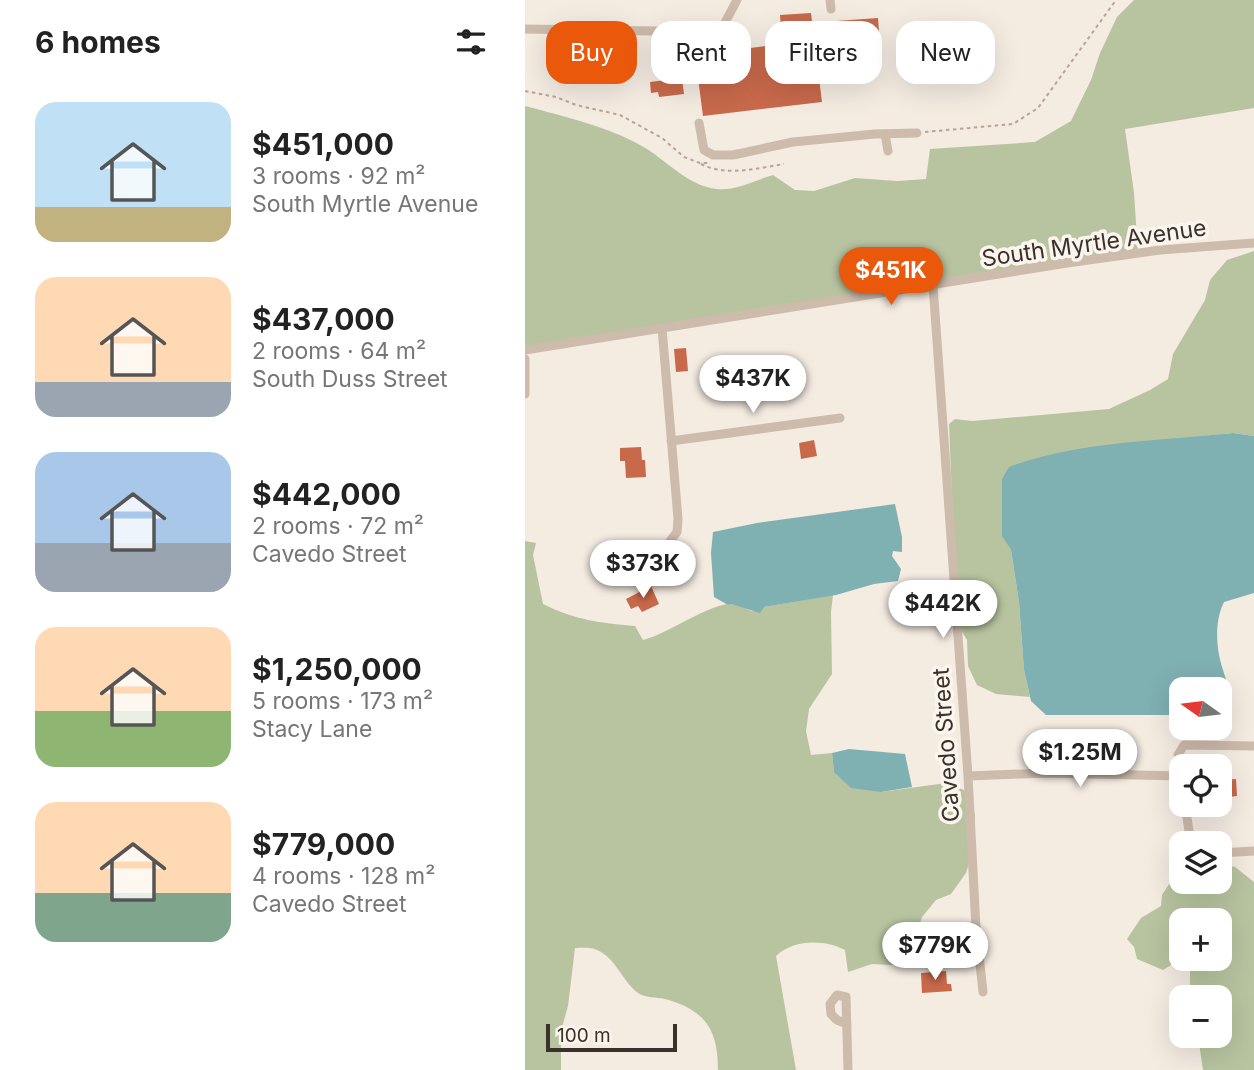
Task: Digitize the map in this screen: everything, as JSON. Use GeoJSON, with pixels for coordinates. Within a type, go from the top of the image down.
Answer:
{"type":"FeatureCollection","features":[{"type":"Feature","properties":{"kind":"street"},"geometry":{"type":"LineString","coordinates":[[525,29],[720,32],[737,0]]}},
{"type":"Feature","properties":{"kind":"street"},"geometry":{"type":"LineString","coordinates":[[699,124],[704,150],[713,155],[733,155],[793,142],[917,132]]}},
{"type":"Feature","properties":{"kind":"street"},"geometry":{"type":"LineString","coordinates":[[885,134],[888,150]]}},
{"type":"Feature","properties":{"kind":"street","name":"South Myrtle Avenue"},"geometry":{"type":"LineString","coordinates":[[525,350],[1160,250],[1254,243]]}},
{"type":"Feature","properties":{"kind":"street","name":"Cavedo Street"},"geometry":{"type":"LineString","coordinates":[[933,285],[968,776],[976,928],[983,992]]}},
{"type":"Feature","properties":{"kind":"street"},"geometry":{"type":"LineString","coordinates":[[613,559],[668,544],[674,538],[678,519],[662,328]]}},
{"type":"Feature","properties":{"kind":"street"},"geometry":{"type":"LineString","coordinates":[[525,359],[525,394]]}},
{"type":"Feature","properties":{"kind":"street"},"geometry":{"type":"LineString","coordinates":[[671,441],[840,418]]}},
{"type":"Feature","properties":{"kind":"street"},"geometry":{"type":"LineString","coordinates":[[1179,754],[1184,745],[1254,746]]}},
{"type":"Feature","properties":{"kind":"street"},"geometry":{"type":"LineString","coordinates":[[968,776],[1045,773],[1169,778]]}},
{"type":"Feature","properties":{"kind":"street"},"geometry":{"type":"LineString","coordinates":[[1232,852],[1254,851]]}},
{"type":"Feature","properties":{"kind":"street"},"geometry":{"type":"LineString","coordinates":[[847,1024],[848,1070]]}},
{"type":"Feature","properties":{"kind":"path"},"geometry":{"type":"LineString","coordinates":[[917,132],[1013,124],[1038,108],[1117,0]]}},
{"type":"Feature","properties":{"kind":"path"},"geometry":{"type":"LineString","coordinates":[[525,91],[620,115],[662,138],[684,158],[711,169],[733,171],[785,163]]}},
{"type":"Feature","properties":{"kind":"path"},"geometry":{"type":"LineString","coordinates":[[700,163],[717,162]]}},
{"type":"Feature","properties":{"kind":"green space"},"geometry":{"type":"Polygon","coordinates":[[[1134,0],[1254,0],[1254,108],[1125,129],[1134,193],[1138,253],[525,350],[525,106],[588,123],[633,141],[688,179],[717,189],[738,187],[773,175],[795,190],[814,191],[855,178],[897,181],[926,179],[930,149],[1035,142],[1071,121],[1117,17],[1134,0]]]}},
{"type":"Feature","properties":{"kind":"green space"},"geometry":{"type":"Polygon","coordinates":[[[1254,251],[1254,436],[1233,433],[1099,447],[1002,479],[1002,535],[1011,550],[1019,602],[1024,670],[1030,697],[996,694],[977,685],[968,666],[967,640],[957,623],[949,424],[955,419],[972,421],[1109,409],[1150,390],[1168,379],[1173,354],[1205,300],[1210,280],[1227,260],[1254,251]]]}},
{"type":"Feature","properties":{"kind":"green space"},"geometry":{"type":"Polygon","coordinates":[[[525,541],[536,543],[533,555],[543,604],[588,620],[635,626],[643,640],[722,605],[733,604],[752,611],[833,595],[832,674],[809,709],[806,731],[811,755],[832,753],[834,772],[881,792],[946,783],[964,790],[975,815],[973,851],[966,873],[951,894],[936,900],[922,917],[907,962],[872,964],[848,972],[845,950],[828,944],[809,942],[791,946],[776,956],[796,1070],[718,1070],[712,1032],[699,1015],[679,1004],[638,993],[603,953],[595,949],[575,948],[568,1006],[561,1031],[561,1070],[525,1070],[525,541]]]}},
{"type":"Feature","properties":{"kind":"green space"},"geometry":{"type":"Polygon","coordinates":[[[1232,866],[1254,882],[1254,1070],[1203,1070],[1200,1048],[1232,1048],[1232,985],[1190,985],[1190,971],[1232,971],[1232,908],[1169,908],[1169,966],[1163,970],[1137,959],[1134,947],[1127,939],[1141,918],[1161,906],[1162,895],[1169,884],[1169,894],[1232,894],[1232,866]]]}},
{"type":"Feature","properties":{"kind":"water"},"geometry":{"type":"Polygon","coordinates":[[[1233,433],[1254,436],[1254,593],[1224,602],[1221,610],[1217,636],[1225,677],[1169,677],[1169,715],[1046,715],[1031,701],[1024,670],[1019,602],[1011,550],[1002,536],[1002,479],[1009,467],[1036,458],[1091,447],[1233,433]]]}},
{"type":"Feature","properties":{"kind":"water"},"geometry":{"type":"Polygon","coordinates":[[[895,504],[902,537],[902,552],[893,551],[892,556],[901,569],[898,581],[764,607],[760,613],[728,605],[714,597],[711,553],[713,532],[757,523],[895,504]]]}},
{"type":"Feature","properties":{"kind":"water"},"geometry":{"type":"Polygon","coordinates":[[[849,749],[905,754],[912,787],[881,792],[851,788],[834,772],[832,753],[849,749]]]}},
{"type":"Feature","properties":{"kind":"building"},"geometry":{"type":"Polygon","coordinates":[[[811,13],[812,21],[780,21],[780,15],[811,13]]]}},
{"type":"Feature","properties":{"kind":"building"},"geometry":{"type":"Polygon","coordinates":[[[878,18],[878,21],[836,21],[878,18]]]}},
{"type":"Feature","properties":{"kind":"building"},"geometry":{"type":"Polygon","coordinates":[[[765,46],[765,84],[820,84],[822,102],[703,116],[699,84],[751,84],[751,48],[765,46]]]}},
{"type":"Feature","properties":{"kind":"building"},"geometry":{"type":"Polygon","coordinates":[[[650,82],[683,84],[684,94],[659,97],[658,92],[651,93],[650,82]]]}},
{"type":"Feature","properties":{"kind":"building"},"geometry":{"type":"Polygon","coordinates":[[[686,348],[688,371],[676,372],[674,349],[686,348]]]}},
{"type":"Feature","properties":{"kind":"building"},"geometry":{"type":"Polygon","coordinates":[[[814,440],[817,456],[801,459],[799,443],[814,440]]]}},
{"type":"Feature","properties":{"kind":"building"},"geometry":{"type":"Polygon","coordinates":[[[641,447],[646,477],[626,478],[625,461],[620,461],[620,448],[641,447]]]}},
{"type":"Feature","properties":{"kind":"building"},"geometry":{"type":"Polygon","coordinates":[[[651,586],[659,604],[642,612],[638,606],[631,609],[626,599],[651,586]]]}},
{"type":"Feature","properties":{"kind":"building"},"geometry":{"type":"Polygon","coordinates":[[[1232,779],[1236,779],[1237,796],[1232,797],[1232,779]]]}},
{"type":"Feature","properties":{"kind":"building"},"geometry":{"type":"Polygon","coordinates":[[[946,971],[947,984],[951,984],[952,991],[922,993],[921,973],[946,971]]]}}]}
